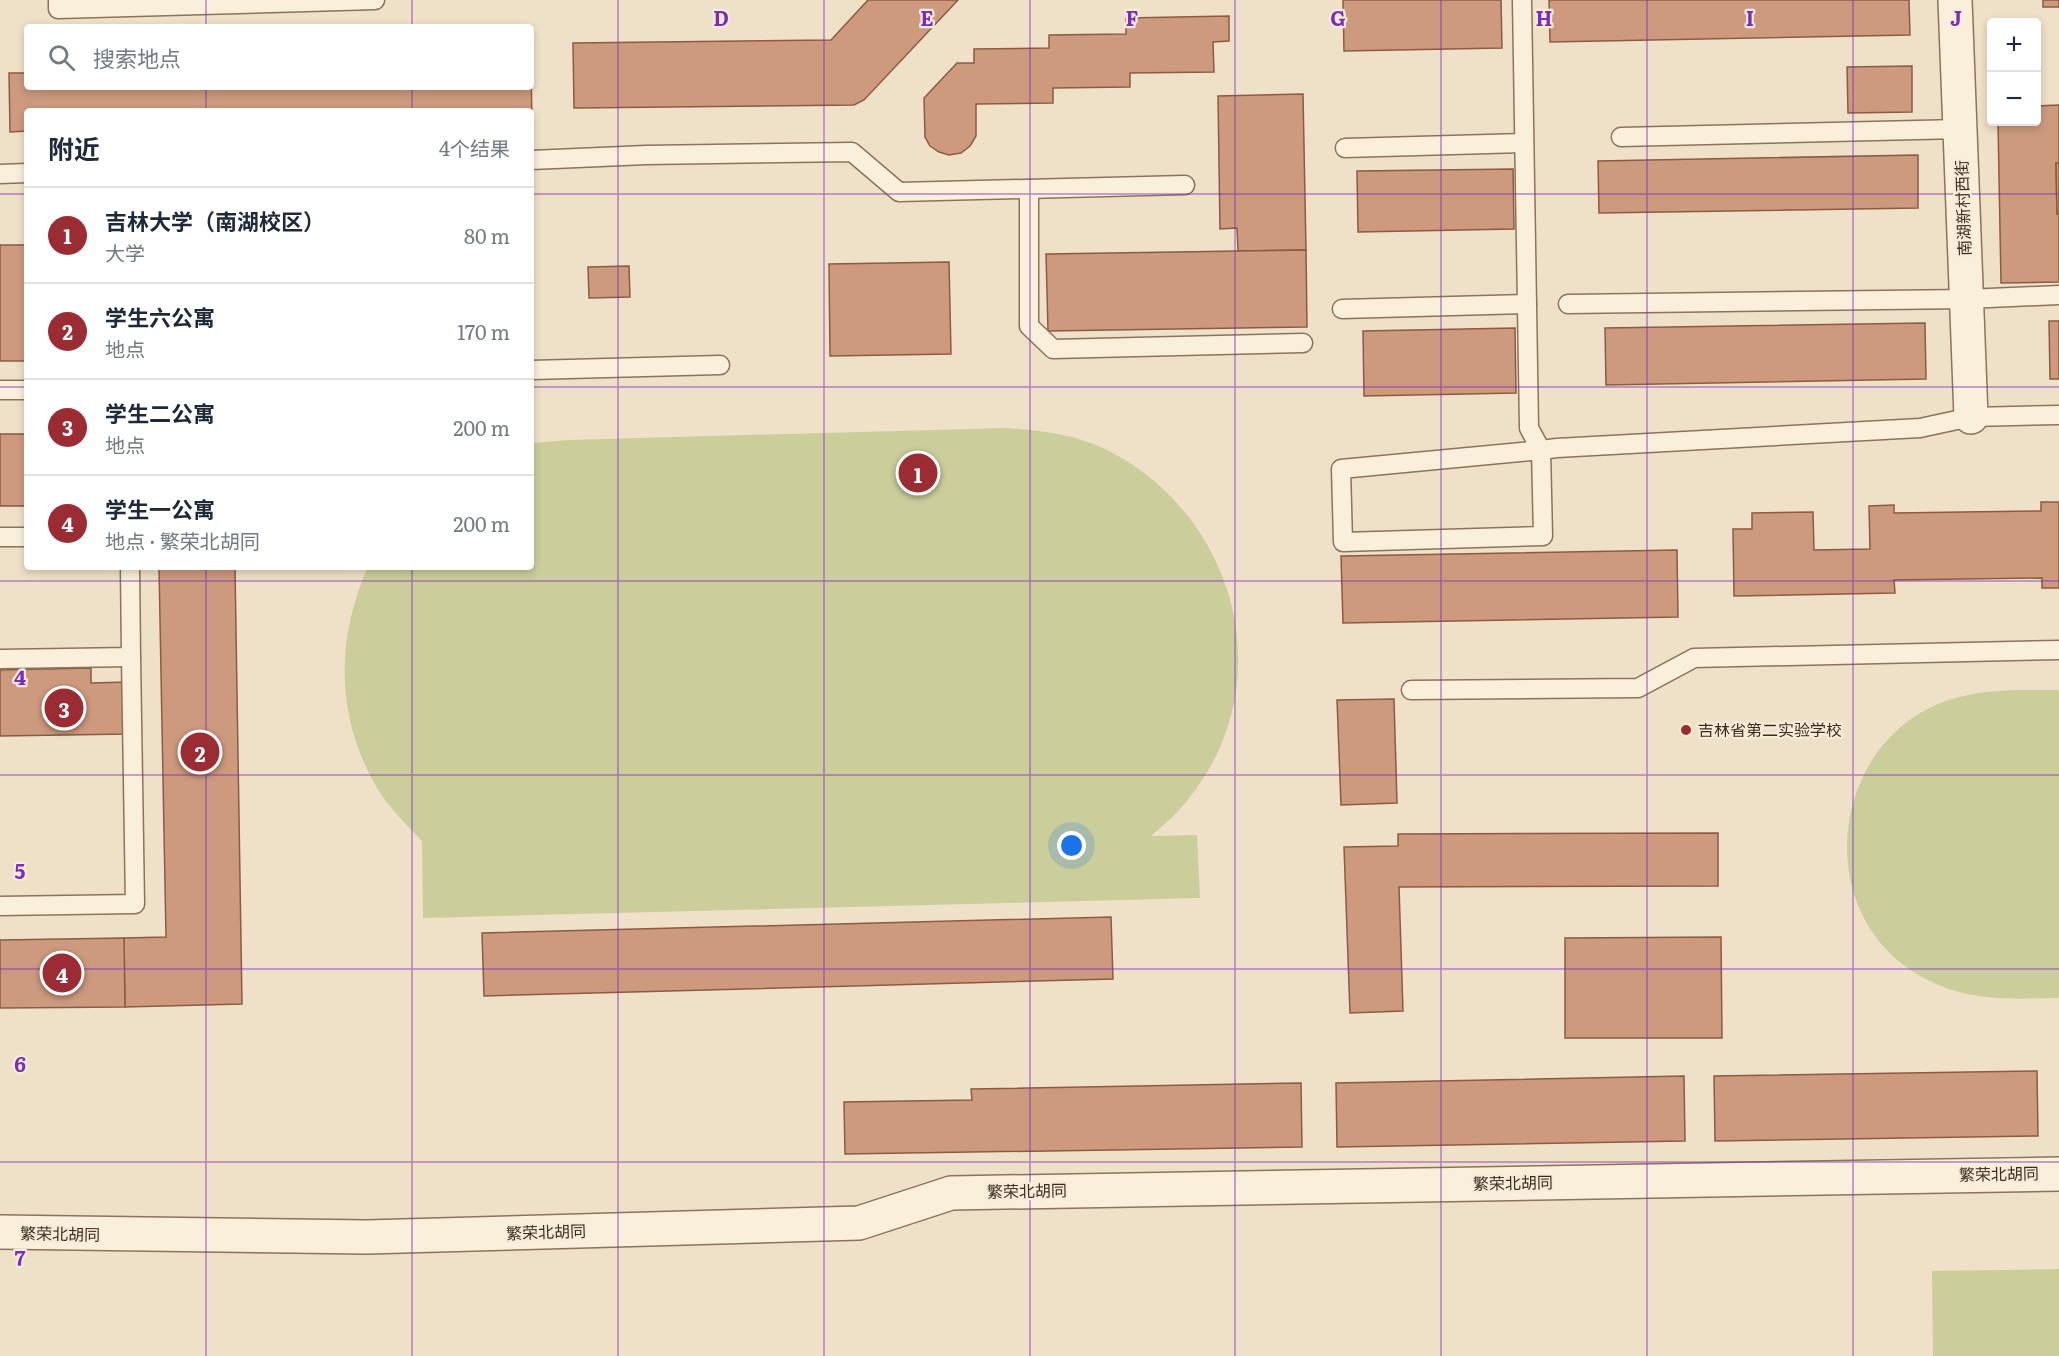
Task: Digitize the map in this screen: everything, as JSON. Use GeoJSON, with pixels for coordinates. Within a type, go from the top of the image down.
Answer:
{"type":"FeatureCollection","features":[{"type":"Feature","properties":{"kind":"street","name":"南湖新村西街"},"geometry":{"type":"LineString","coordinates":[[1955,0],[1971,417]]}},
{"type":"Feature","properties":{"kind":"street","name":"繁荣北胡同"},"geometry":{"type":"LineString","coordinates":[[0,1232],[367,1237],[847,1224],[859,1223],[951,1193],[2059,1174]]}},
{"type":"Feature","properties":{"kind":"lane"},"geometry":{"type":"LineString","coordinates":[[58,0],[58,9],[375,0]]}},
{"type":"Feature","properties":{"kind":"lane"},"geometry":{"type":"LineString","coordinates":[[1522,0],[1529,429],[1541,450],[1543,536],[1343,542],[1341,469],[1541,450],[1920,429],[1971,417],[2059,416]]}},
{"type":"Feature","properties":{"kind":"lane"},"geometry":{"type":"LineString","coordinates":[[1621,137],[1960,129]]}},
{"type":"Feature","properties":{"kind":"lane"},"geometry":{"type":"LineString","coordinates":[[1345,148],[1524,143]]}},
{"type":"Feature","properties":{"kind":"lane"},"geometry":{"type":"LineString","coordinates":[[534,160],[645,154],[852,152],[899,192],[1185,185]]}},
{"type":"Feature","properties":{"kind":"lane"},"geometry":{"type":"LineString","coordinates":[[0,174],[24,173]]}},
{"type":"Feature","properties":{"kind":"lane"},"geometry":{"type":"LineString","coordinates":[[1029,189],[1029,326],[1053,349],[1303,343]]}},
{"type":"Feature","properties":{"kind":"lane"},"geometry":{"type":"LineString","coordinates":[[1568,304],[1966,299],[2059,295]]}},
{"type":"Feature","properties":{"kind":"lane"},"geometry":{"type":"LineString","coordinates":[[1342,309],[1527,304]]}},
{"type":"Feature","properties":{"kind":"lane"},"geometry":{"type":"LineString","coordinates":[[534,370],[720,365]]}},
{"type":"Feature","properties":{"kind":"lane"},"geometry":{"type":"LineString","coordinates":[[0,390],[24,390]]}},
{"type":"Feature","properties":{"kind":"lane"},"geometry":{"type":"LineString","coordinates":[[0,537],[24,537]]}},
{"type":"Feature","properties":{"kind":"lane"},"geometry":{"type":"LineString","coordinates":[[0,906],[135,904],[130,570]]}},
{"type":"Feature","properties":{"kind":"lane"},"geometry":{"type":"LineString","coordinates":[[1411,690],[1638,688],[1694,658],[2059,650]]}},
{"type":"Feature","properties":{"kind":"lane"},"geometry":{"type":"LineString","coordinates":[[0,659],[131,657]]}},
{"type":"Feature","properties":{"kind":"green space"},"geometry":{"type":"Polygon","coordinates":[[[1005,428],[1057,434],[1082,440],[1107,450],[1151,479],[1187,515],[1214,558],[1231,604],[1238,653],[1234,703],[1218,751],[1190,797],[1177,813],[1151,836],[1197,835],[1200,898],[423,918],[422,841],[392,809],[377,788],[363,761],[347,707],[346,651],[357,595],[367,570],[534,570],[534,443],[568,440],[1005,428]]]}},
{"type":"Feature","properties":{"kind":"green space"},"geometry":{"type":"Polygon","coordinates":[[[2059,690],[2059,998],[1989,997],[1955,991],[1939,985],[1922,977],[1886,949],[1862,914],[1849,874],[1848,832],[1857,791],[1877,753],[1906,722],[1946,701],[1988,692],[2059,690]]]}},
{"type":"Feature","properties":{"kind":"green space"},"geometry":{"type":"Polygon","coordinates":[[[2059,1269],[2059,1356],[1933,1356],[1932,1271],[2059,1269]]]}},
{"type":"Feature","properties":{"kind":"building"},"geometry":{"type":"Polygon","coordinates":[[[868,0],[958,0],[864,100],[854,105],[574,108],[573,43],[831,40],[868,0]]]}},
{"type":"Feature","properties":{"kind":"building"},"geometry":{"type":"Polygon","coordinates":[[[1343,0],[1501,0],[1502,48],[1344,51],[1343,0]]]}},
{"type":"Feature","properties":{"kind":"building"},"geometry":{"type":"Polygon","coordinates":[[[1549,0],[1909,0],[1910,35],[1550,42],[1549,0]]]}},
{"type":"Feature","properties":{"kind":"building"},"geometry":{"type":"Polygon","coordinates":[[[2043,0],[2059,0],[2059,7],[2043,7],[2043,0]]]}},
{"type":"Feature","properties":{"kind":"building"},"geometry":{"type":"Polygon","coordinates":[[[1229,16],[1229,41],[1213,42],[1214,72],[1130,73],[1130,87],[1053,88],[1053,103],[976,104],[976,136],[970,146],[961,153],[949,155],[939,152],[930,146],[925,137],[924,98],[957,63],[974,63],[974,49],[1049,48],[1049,35],[1126,34],[1126,18],[1229,16]]]}},
{"type":"Feature","properties":{"kind":"building"},"geometry":{"type":"Polygon","coordinates":[[[1912,66],[1912,112],[1848,113],[1847,67],[1912,66]]]}},
{"type":"Feature","properties":{"kind":"building"},"geometry":{"type":"Polygon","coordinates":[[[9,73],[24,73],[24,90],[531,90],[532,108],[24,108],[24,131],[10,132],[9,73]]]}},
{"type":"Feature","properties":{"kind":"building"},"geometry":{"type":"Polygon","coordinates":[[[1303,94],[1306,250],[1238,251],[1237,228],[1220,229],[1218,96],[1303,94]]]}},
{"type":"Feature","properties":{"kind":"building"},"geometry":{"type":"Polygon","coordinates":[[[2059,105],[2059,163],[2056,163],[2059,282],[2001,283],[1998,126],[2041,126],[2041,106],[2059,105]]]}},
{"type":"Feature","properties":{"kind":"building"},"geometry":{"type":"Polygon","coordinates":[[[1918,155],[1918,208],[1599,213],[1598,161],[1918,155]]]}},
{"type":"Feature","properties":{"kind":"building"},"geometry":{"type":"Polygon","coordinates":[[[2056,163],[2059,163],[2059,214],[2057,214],[2056,163]]]}},
{"type":"Feature","properties":{"kind":"building"},"geometry":{"type":"Polygon","coordinates":[[[1513,169],[1514,229],[1358,232],[1357,171],[1513,169]]]}},
{"type":"Feature","properties":{"kind":"building"},"geometry":{"type":"Polygon","coordinates":[[[0,245],[24,245],[24,361],[0,361],[0,245]]]}},
{"type":"Feature","properties":{"kind":"building"},"geometry":{"type":"Polygon","coordinates":[[[1306,250],[1307,327],[1048,331],[1046,254],[1306,250]]]}},
{"type":"Feature","properties":{"kind":"building"},"geometry":{"type":"Polygon","coordinates":[[[949,262],[951,354],[830,356],[829,264],[949,262]]]}},
{"type":"Feature","properties":{"kind":"building"},"geometry":{"type":"Polygon","coordinates":[[[629,266],[630,297],[589,298],[588,267],[629,266]]]}},
{"type":"Feature","properties":{"kind":"building"},"geometry":{"type":"Polygon","coordinates":[[[2049,321],[2059,321],[2059,379],[2050,379],[2049,321]]]}},
{"type":"Feature","properties":{"kind":"building"},"geometry":{"type":"Polygon","coordinates":[[[1925,323],[1926,379],[1606,385],[1605,328],[1925,323]]]}},
{"type":"Feature","properties":{"kind":"building"},"geometry":{"type":"Polygon","coordinates":[[[1515,328],[1516,393],[1364,396],[1363,331],[1515,328]]]}},
{"type":"Feature","properties":{"kind":"building"},"geometry":{"type":"Polygon","coordinates":[[[0,434],[24,434],[24,506],[0,506],[0,434]]]}},
{"type":"Feature","properties":{"kind":"building"},"geometry":{"type":"Polygon","coordinates":[[[2041,502],[2059,502],[2059,588],[2042,588],[2042,578],[1894,580],[1895,593],[1734,596],[1733,529],[1752,529],[1752,513],[1813,512],[1814,550],[1870,549],[1869,506],[1894,505],[1894,513],[2041,511],[2041,502]]]}},
{"type":"Feature","properties":{"kind":"building"},"geometry":{"type":"Polygon","coordinates":[[[1677,550],[1678,617],[1343,623],[1341,556],[1677,550]]]}},
{"type":"Feature","properties":{"kind":"building"},"geometry":{"type":"Polygon","coordinates":[[[159,570],[235,570],[242,1004],[125,1007],[124,938],[166,937],[159,570]]]}},
{"type":"Feature","properties":{"kind":"building"},"geometry":{"type":"Polygon","coordinates":[[[91,668],[91,683],[127,682],[128,734],[0,736],[0,670],[91,668]]]}},
{"type":"Feature","properties":{"kind":"building"},"geometry":{"type":"Polygon","coordinates":[[[1394,699],[1397,803],[1341,805],[1337,700],[1394,699]]]}},
{"type":"Feature","properties":{"kind":"building"},"geometry":{"type":"Polygon","coordinates":[[[1718,833],[1718,886],[1399,887],[1403,1011],[1350,1013],[1344,847],[1398,846],[1398,834],[1718,833]]]}},
{"type":"Feature","properties":{"kind":"building"},"geometry":{"type":"Polygon","coordinates":[[[1111,917],[1113,979],[484,996],[482,933],[1111,917]]]}},
{"type":"Feature","properties":{"kind":"building"},"geometry":{"type":"Polygon","coordinates":[[[1721,937],[1722,1038],[1565,1038],[1565,938],[1721,937]]]}},
{"type":"Feature","properties":{"kind":"building"},"geometry":{"type":"Polygon","coordinates":[[[124,938],[125,1007],[0,1008],[0,940],[124,938]]]}},
{"type":"Feature","properties":{"kind":"building"},"geometry":{"type":"Polygon","coordinates":[[[2037,1071],[2038,1136],[1715,1141],[1714,1076],[2037,1071]]]}},
{"type":"Feature","properties":{"kind":"building"},"geometry":{"type":"Polygon","coordinates":[[[1684,1076],[1685,1141],[1337,1147],[1336,1083],[1684,1076]]]}},
{"type":"Feature","properties":{"kind":"building"},"geometry":{"type":"Polygon","coordinates":[[[1301,1083],[1302,1147],[845,1154],[844,1102],[972,1100],[971,1089],[1301,1083]]]}},
{"type":"Feature","properties":{"kind":"place","name":"吉林大学（南湖校区）"},"geometry":{"type":"Point","coordinates":[918,473]}},
{"type":"Feature","properties":{"kind":"place","name":"学生二公寓"},"geometry":{"type":"Point","coordinates":[64,708]}},
{"type":"Feature","properties":{"kind":"place","name":"吉林省第二实验学校"},"geometry":{"type":"Point","coordinates":[1686,730]}},
{"type":"Feature","properties":{"kind":"place","name":"学生六公寓"},"geometry":{"type":"Point","coordinates":[200,752]}},
{"type":"Feature","properties":{"kind":"place","name":"学生一公寓"},"geometry":{"type":"Point","coordinates":[62,973]}}]}
